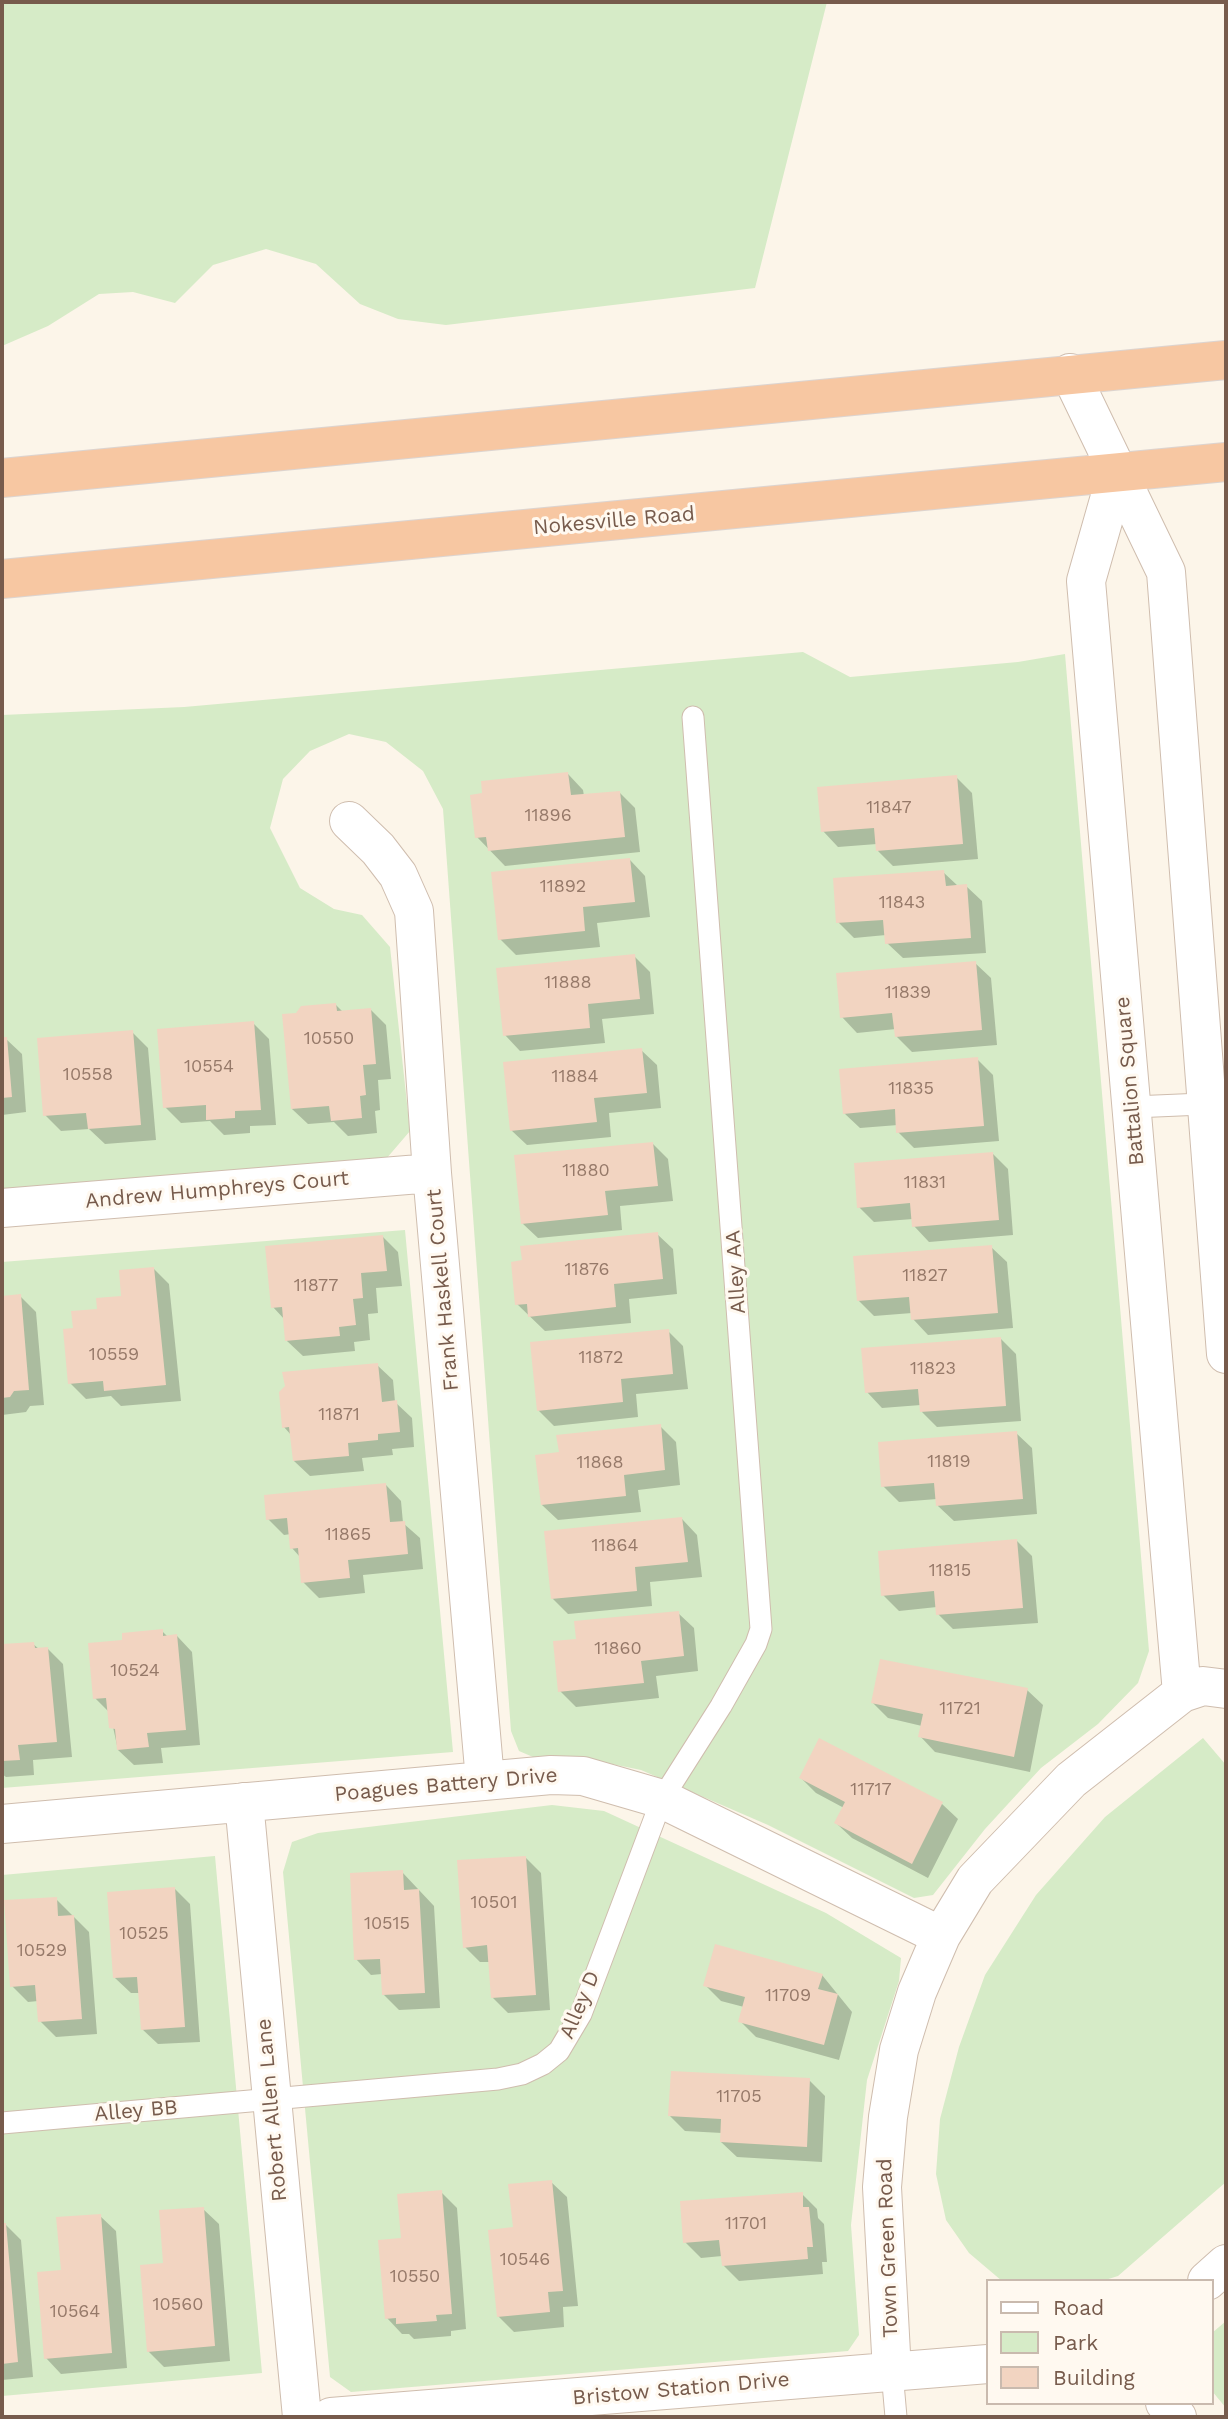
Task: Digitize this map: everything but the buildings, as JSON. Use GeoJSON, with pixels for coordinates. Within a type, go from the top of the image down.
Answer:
{"type":"FeatureCollection","features":[{"type":"Feature","properties":{"kind":"highway"},"geometry":{"type":"LineString","coordinates":[[2,478],[1226,360]]}},
{"type":"Feature","properties":{"kind":"highway","name":"Nokesville Road"},"geometry":{"type":"LineString","coordinates":[[2,579],[1226,462]]}},
{"type":"Feature","properties":{"kind":"street"},"geometry":{"type":"LineString","coordinates":[[1070,373],[1166,572],[1217,1103],[1226,1354]]}},
{"type":"Feature","properties":{"kind":"street","name":"Battalion Square"},"geometry":{"type":"LineString","coordinates":[[1117,472],[1086,581],[1182,1693]]}},
{"type":"Feature","properties":{"kind":"street","name":"Frank Haskell Court"},"geometry":{"type":"LineString","coordinates":[[348,821],[378,849],[398,876],[414,911],[432,1173],[485,1780]]}},
{"type":"Feature","properties":{"kind":"street","name":"Andrew Humphreys Court"},"geometry":{"type":"LineString","coordinates":[[2,1208],[432,1173]]}},
{"type":"Feature","properties":{"kind":"street","name":"Town Green Road"},"geometry":{"type":"LineString","coordinates":[[892,2372],[882,2187],[888,2116],[899,2050],[917,1992],[940,1936],[975,1880],[1071,1780],[1182,1693],[1203,1686],[1226,1689]]}},
{"type":"Feature","properties":{"kind":"street","name":"Poagues Battery Drive"},"geometry":{"type":"LineString","coordinates":[[2,1824],[485,1780],[551,1775],[583,1776],[662,1799],[940,1936]]}},
{"type":"Feature","properties":{"kind":"street","name":"Robert Allen Lane"},"geometry":{"type":"LineString","coordinates":[[244,1802],[302,2417]]}},
{"type":"Feature","properties":{"kind":"street"},"geometry":{"type":"LineString","coordinates":[[1209,2279],[1226,2264]]}},
{"type":"Feature","properties":{"kind":"street","name":"Bristow Station Drive"},"geometry":{"type":"LineString","coordinates":[[331,2417],[986,2364]]}},
{"type":"Feature","properties":{"kind":"lane","name":"Alley AA"},"geometry":{"type":"LineString","coordinates":[[662,1799],[721,1706],[757,1644],[761,1629],[693,718]]}},
{"type":"Feature","properties":{"kind":"lane"},"geometry":{"type":"LineString","coordinates":[[1133,1107],[1217,1103]]}},
{"type":"Feature","properties":{"kind":"lane","name":"Alley D"},"geometry":{"type":"LineString","coordinates":[[270,2099],[498,2079],[522,2074],[543,2064],[559,2051],[581,2014],[662,1799]]}},
{"type":"Feature","properties":{"kind":"lane","name":"Alley BB"},"geometry":{"type":"LineString","coordinates":[[2,2123],[270,2099]]}},
{"type":"Feature","properties":{"kind":"lane"},"geometry":{"type":"LineString","coordinates":[[892,2372],[896,2417]]}},
{"type":"Feature","properties":{"kind":"green space"},"geometry":{"type":"Polygon","coordinates":[[[2,2],[827,2],[755,288],[446,325],[398,319],[360,304],[316,264],[266,249],[213,265],[175,303],[133,292],[99,294],[48,326],[2,346],[2,2]]]}},
{"type":"Feature","properties":{"kind":"green space"},"geometry":{"type":"Polygon","coordinates":[[[803,652],[850,677],[1018,662],[1065,654],[1149,1651],[1138,1683],[1098,1724],[1041,1768],[985,1829],[933,1895],[914,1898],[768,1825],[641,1770],[592,1760],[540,1760],[519,1751],[511,1731],[443,809],[423,771],[386,742],[349,734],[310,751],[283,779],[270,828],[300,888],[334,909],[362,915],[390,947],[410,1131],[386,1159],[2,1190],[2,715],[184,707],[803,652]]]}},
{"type":"Feature","properties":{"kind":"green space"},"geometry":{"type":"Polygon","coordinates":[[[405,1230],[453,1752],[2,1788],[2,1262],[405,1230]]]}},
{"type":"Feature","properties":{"kind":"green space"},"geometry":{"type":"Polygon","coordinates":[[[1203,1738],[1226,1765],[1226,2182],[1118,2276],[1108,2279],[1000,2279],[969,2253],[946,2220],[936,2174],[940,2119],[959,2047],[985,1975],[1036,1895],[1105,1817],[1203,1738]]]}},
{"type":"Feature","properties":{"kind":"green space"},"geometry":{"type":"Polygon","coordinates":[[[552,1805],[604,1811],[826,1913],[901,1958],[899,1981],[867,2080],[851,2225],[859,2335],[848,2351],[351,2392],[330,2377],[283,1872],[292,1842],[318,1833],[552,1805]]]}},
{"type":"Feature","properties":{"kind":"green space"},"geometry":{"type":"Polygon","coordinates":[[[215,1856],[262,2373],[2,2396],[2,1875],[215,1856]]]}},
{"type":"Feature","properties":{"kind":"green space"},"geometry":{"type":"Polygon","coordinates":[[[1226,2321],[1226,2408],[1214,2393],[1214,2331],[1226,2321]]]}}]}
